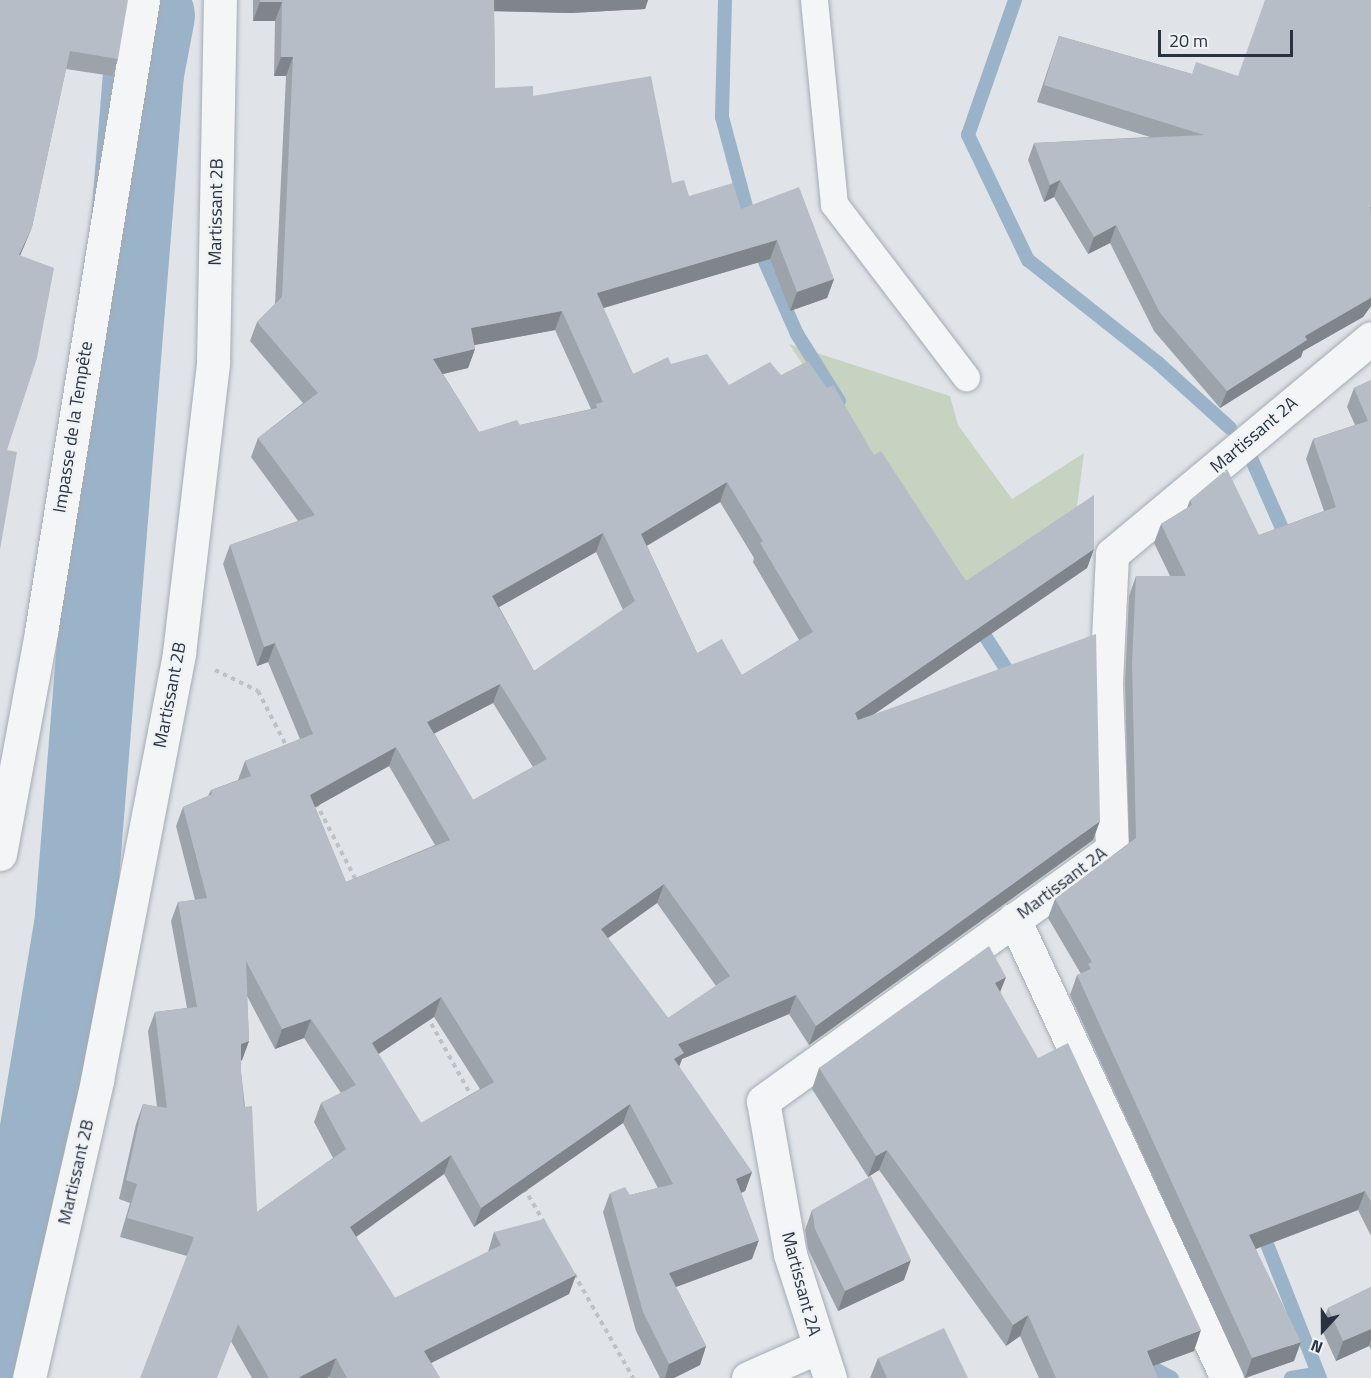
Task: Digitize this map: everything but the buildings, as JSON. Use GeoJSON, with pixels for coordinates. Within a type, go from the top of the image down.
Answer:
{"type":"FeatureCollection","features":[{"type":"Feature","properties":{"kind":"street","name":"Impasse de la Tempête"},"geometry":{"type":"LineString","coordinates":[[0,854],[41,632],[143,0]]}},
{"type":"Feature","properties":{"kind":"street","name":"Martissant 2B"},"geometry":{"type":"LineString","coordinates":[[29,1378],[97,1080],[179,653],[213,363],[220,0]]}},
{"type":"Feature","properties":{"kind":"street","name":"Martissant 2A"},"geometry":{"type":"LineString","coordinates":[[830,1378],[818,1347],[790,1254],[764,1101],[1112,849],[1106,682],[1112,554],[1371,338]]}},
{"type":"Feature","properties":{"kind":"street"},"geometry":{"type":"LineString","coordinates":[[1014,919],[1226,1376]]}},
{"type":"Feature","properties":{"kind":"street"},"geometry":{"type":"LineString","coordinates":[[748,1378],[818,1347]]}},
{"type":"Feature","properties":{"kind":"lane"},"geometry":{"type":"LineString","coordinates":[[814,0],[834,204],[966,377]]}},
{"type":"Feature","properties":{"kind":"path"},"geometry":{"type":"LineString","coordinates":[[179,653],[258,691],[290,753]]}},
{"type":"Feature","properties":{"kind":"path"},"geometry":{"type":"LineString","coordinates":[[312,795],[359,887]]}},
{"type":"Feature","properties":{"kind":"path"},"geometry":{"type":"LineString","coordinates":[[423,1008],[474,1100]]}},
{"type":"Feature","properties":{"kind":"path"},"geometry":{"type":"LineString","coordinates":[[521,1183],[550,1234]]}},
{"type":"Feature","properties":{"kind":"path"},"geometry":{"type":"LineString","coordinates":[[568,1265],[633,1378]]}},
{"type":"Feature","properties":{"kind":"green space"},"geometry":{"type":"Polygon","coordinates":[[[789,344],[950,396],[958,425],[1012,499],[1084,453],[1076,514],[966,594],[874,470],[789,344]]]}},
{"type":"Feature","properties":{"kind":"waterway"},"geometry":{"type":"LineString","coordinates":[[725,0],[722,117],[751,225]]}},
{"type":"Feature","properties":{"kind":"waterway"},"geometry":{"type":"LineString","coordinates":[[1015,0],[968,135],[1028,260],[1158,363],[1230,428]]}},
{"type":"Feature","properties":{"kind":"waterway"},"geometry":{"type":"LineString","coordinates":[[0,1367],[74,927],[143,73],[154,15]]}},
{"type":"Feature","properties":{"kind":"waterway"},"geometry":{"type":"LineString","coordinates":[[758,246],[797,334],[839,401]]}},
{"type":"Feature","properties":{"kind":"waterway"},"geometry":{"type":"LineString","coordinates":[[1251,458],[1289,544]]}},
{"type":"Feature","properties":{"kind":"waterway"},"geometry":{"type":"LineString","coordinates":[[976,622],[1014,681]]}},
{"type":"Feature","properties":{"kind":"waterway"},"geometry":{"type":"LineString","coordinates":[[1261,1229],[1320,1378]]}},
{"type":"Feature","properties":{"kind":"waterway"},"geometry":{"type":"LineString","coordinates":[[1140,1361],[1172,1378]]}},
{"type":"Feature","properties":{"kind":"waterway"},"geometry":{"type":"LineString","coordinates":[[1291,1378],[1318,1373]]}}]}
